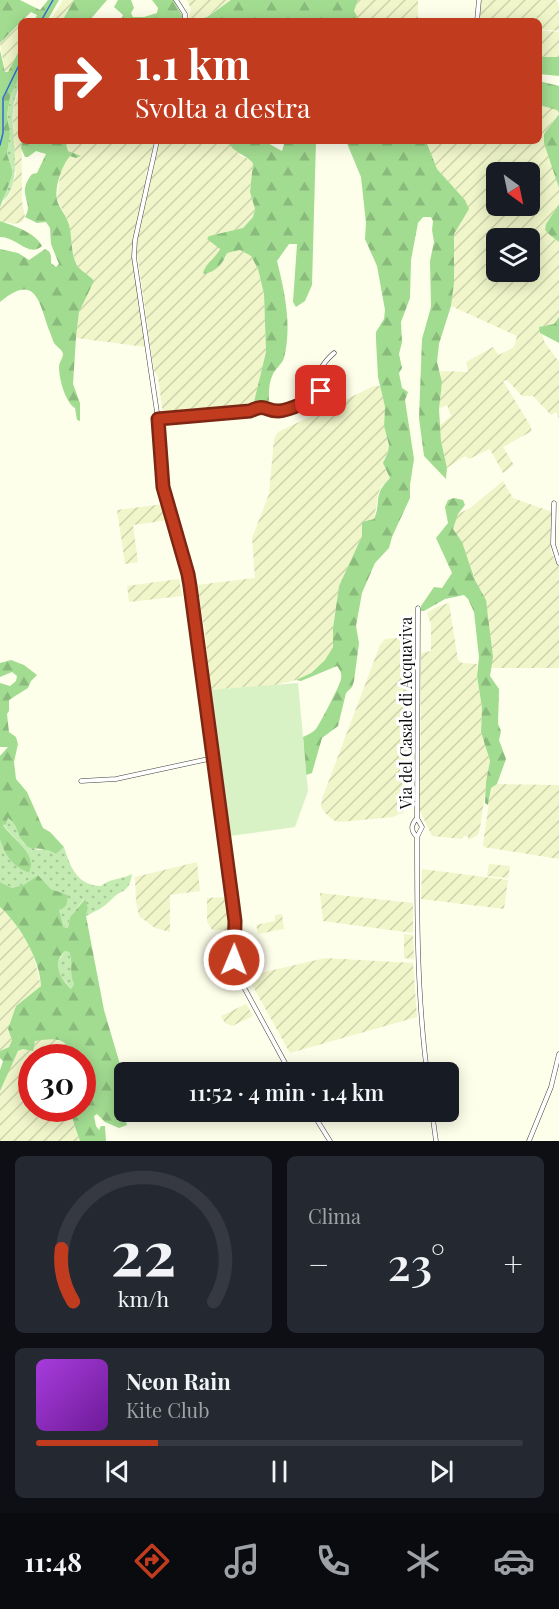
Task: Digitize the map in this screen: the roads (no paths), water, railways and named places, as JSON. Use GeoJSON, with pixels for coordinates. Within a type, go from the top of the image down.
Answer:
{"type":"FeatureCollection","features":[{"type":"Feature","properties":{"kind":"street"},"geometry":{"type":"LineString","coordinates":[[176,0],[185,14],[184,18]]}},
{"type":"Feature","properties":{"kind":"street"},"geometry":{"type":"LineString","coordinates":[[477,18],[479,0]]}},
{"type":"Feature","properties":{"kind":"street"},"geometry":{"type":"LineString","coordinates":[[156,144],[135,240],[134,258],[158,419],[163,487],[188,574],[234,910],[235,967],[285,1062]]}},
{"type":"Feature","properties":{"kind":"street"},"geometry":{"type":"LineString","coordinates":[[158,419],[250,411],[261,407],[279,411],[288,409],[319,395],[321,391],[319,372],[334,353]]}},
{"type":"Feature","properties":{"kind":"street"},"geometry":{"type":"LineString","coordinates":[[554,503],[553,544],[559,563]]}},
{"type":"Feature","properties":{"kind":"street","name":"Via del Casale di Acquaviva"},"geometry":{"type":"LineString","coordinates":[[417,837],[412,827],[417,818],[418,609]]}},
{"type":"Feature","properties":{"kind":"street"},"geometry":{"type":"LineString","coordinates":[[81,781],[116,779],[213,758]]}},
{"type":"Feature","properties":{"kind":"street","name":"Via del Casale di Acquaviva"},"geometry":{"type":"LineString","coordinates":[[417,818],[422,827],[417,837],[418,975],[426,1062]]}},
{"type":"Feature","properties":{"kind":"street"},"geometry":{"type":"LineString","coordinates":[[530,1141],[551,1087],[559,1054]]}},
{"type":"Feature","properties":{"kind":"street"},"geometry":{"type":"LineString","coordinates":[[318,1122],[330,1141]]}},
{"type":"Feature","properties":{"kind":"street"},"geometry":{"type":"LineString","coordinates":[[433,1122],[436,1141]]}},
{"type":"Feature","properties":{"kind":"waterway"},"geometry":{"type":"LineString","coordinates":[[43,18],[53,0]]}},
{"type":"Feature","properties":{"kind":"waterway"},"geometry":{"type":"LineString","coordinates":[[0,145],[3,133],[3,98],[18,67]]}}]}
